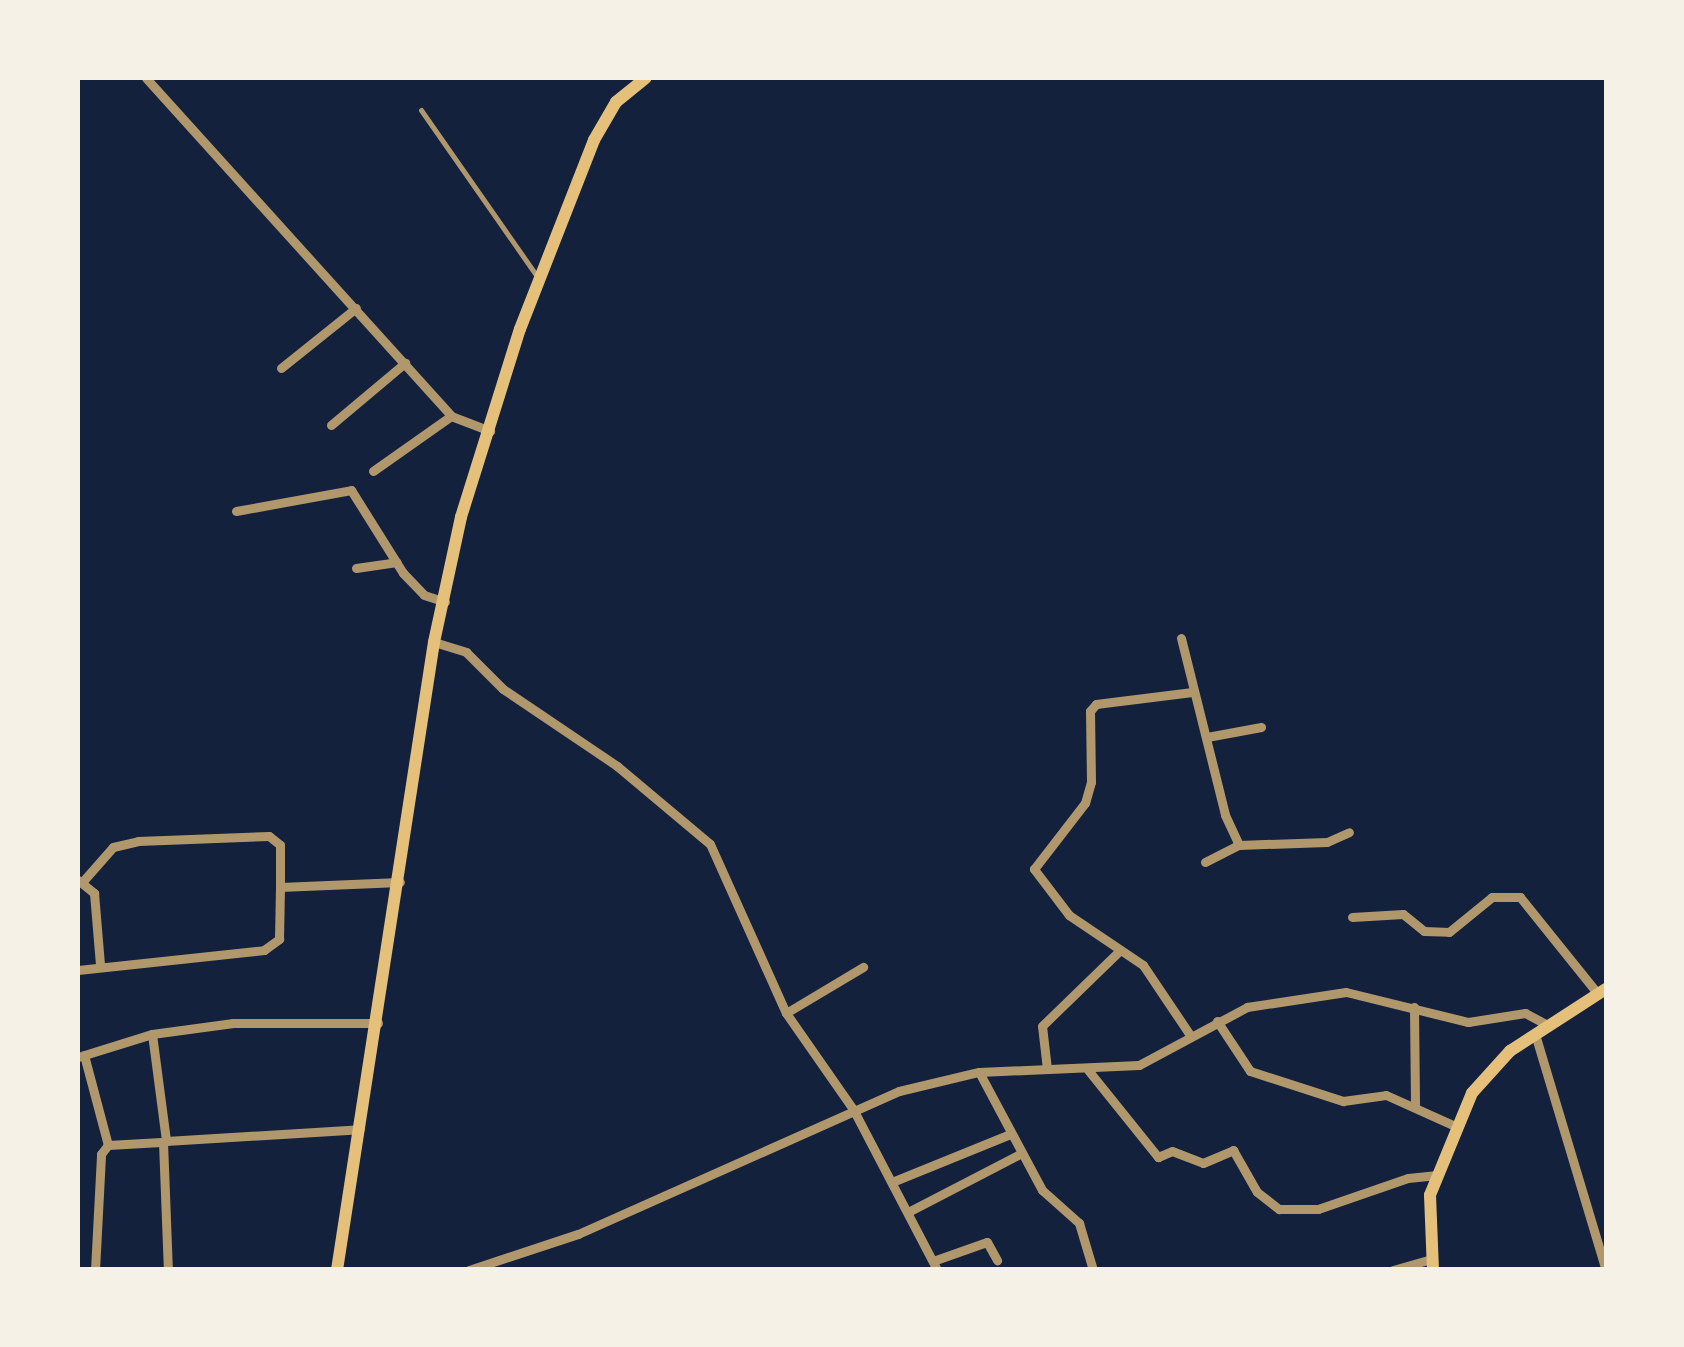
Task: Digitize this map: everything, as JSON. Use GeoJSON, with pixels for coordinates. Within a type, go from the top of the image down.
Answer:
{"type":"FeatureCollection","features":[{"type":"Feature","properties":{"kind":"main road"},"geometry":{"type":"LineString","coordinates":[[337,1270],[400,882],[434,642],[460,518],[539,278],[594,140],[616,102],[646,78]]}},
{"type":"Feature","properties":{"kind":"main road"},"geometry":{"type":"LineString","coordinates":[[1432,1264],[1435,1176],[1455,1126],[1487,1071],[1602,991]]}},
{"type":"Feature","properties":{"kind":"street"},"geometry":{"type":"LineString","coordinates":[[146,78],[452,416],[490,432]]}},
{"type":"Feature","properties":{"kind":"street"},"geometry":{"type":"LineString","coordinates":[[282,368],[356,308]]}},
{"type":"Feature","properties":{"kind":"street"},"geometry":{"type":"LineString","coordinates":[[332,425],[406,363]]}},
{"type":"Feature","properties":{"kind":"street"},"geometry":{"type":"LineString","coordinates":[[373,471],[452,416]]}},
{"type":"Feature","properties":{"kind":"street"},"geometry":{"type":"LineString","coordinates":[[236,511],[351,490],[397,562],[424,595],[445,602]]}},
{"type":"Feature","properties":{"kind":"street"},"geometry":{"type":"LineString","coordinates":[[356,568],[397,562]]}},
{"type":"Feature","properties":{"kind":"street"},"geometry":{"type":"LineString","coordinates":[[1182,638],[1192,692],[1239,845]]}},
{"type":"Feature","properties":{"kind":"street"},"geometry":{"type":"LineString","coordinates":[[434,642],[466,652],[503,689],[692,824],[724,866],[786,1013],[853,1109],[936,1265],[986,1242],[997,1260]]}},
{"type":"Feature","properties":{"kind":"street"},"geometry":{"type":"LineString","coordinates":[[1190,1035],[1143,966],[1070,915],[1034,869],[1036,861],[1076,820],[1085,802],[1091,782],[1090,711],[1096,704],[1192,692]]}},
{"type":"Feature","properties":{"kind":"street"},"geometry":{"type":"LineString","coordinates":[[1207,736],[1261,727]]}},
{"type":"Feature","properties":{"kind":"street"},"geometry":{"type":"LineString","coordinates":[[1205,862],[1239,845],[1317,843],[1349,832]]}},
{"type":"Feature","properties":{"kind":"street"},"geometry":{"type":"LineString","coordinates":[[78,970],[100,964],[272,948],[279,939],[280,845],[268,836],[126,844],[104,854],[81,880],[94,893],[100,964]]}},
{"type":"Feature","properties":{"kind":"street"},"geometry":{"type":"LineString","coordinates":[[280,887],[400,882]]}},
{"type":"Feature","properties":{"kind":"street"},"geometry":{"type":"LineString","coordinates":[[1352,917],[1403,914],[1424,931],[1449,932],[1492,897],[1520,897],[1602,991]]}},
{"type":"Feature","properties":{"kind":"street"},"geometry":{"type":"LineString","coordinates":[[1047,1069],[1042,1026],[1119,952]]}},
{"type":"Feature","properties":{"kind":"street"},"geometry":{"type":"LineString","coordinates":[[786,1013],[863,967]]}},
{"type":"Feature","properties":{"kind":"street"},"geometry":{"type":"LineString","coordinates":[[469,1270],[578,1234],[853,1109],[980,1072],[1140,1065],[1247,1007],[1346,992],[1468,1022],[1525,1013],[1540,1015],[1548,1025]]}},
{"type":"Feature","properties":{"kind":"street"},"geometry":{"type":"LineString","coordinates":[[1414,1008],[1415,1106]]}},
{"type":"Feature","properties":{"kind":"street"},"geometry":{"type":"LineString","coordinates":[[1217,1021],[1250,1072],[1343,1102],[1386,1094],[1455,1126]]}},
{"type":"Feature","properties":{"kind":"street"},"geometry":{"type":"LineString","coordinates":[[108,1145],[81,1056],[152,1034],[233,1022],[378,1023]]}},
{"type":"Feature","properties":{"kind":"street"},"geometry":{"type":"LineString","coordinates":[[152,1034],[164,1142],[168,1270]]}},
{"type":"Feature","properties":{"kind":"street"},"geometry":{"type":"LineString","coordinates":[[1535,1034],[1606,1270]]}},
{"type":"Feature","properties":{"kind":"street"},"geometry":{"type":"LineString","coordinates":[[1088,1070],[1158,1157],[1172,1151],[1203,1163],[1232,1150],[1258,1192],[1279,1209],[1318,1209],[1408,1178],[1435,1176]]}},
{"type":"Feature","properties":{"kind":"street"},"geometry":{"type":"LineString","coordinates":[[980,1072],[1042,1190],[1079,1223],[1093,1270]]}},
{"type":"Feature","properties":{"kind":"street"},"geometry":{"type":"LineString","coordinates":[[95,1270],[101,1154],[108,1145],[361,1128]]}},
{"type":"Feature","properties":{"kind":"street"},"geometry":{"type":"LineString","coordinates":[[892,1182],[1010,1134]]}},
{"type":"Feature","properties":{"kind":"street"},"geometry":{"type":"LineString","coordinates":[[908,1212],[1020,1154]]}},
{"type":"Feature","properties":{"kind":"street"},"geometry":{"type":"LineString","coordinates":[[1393,1270],[1432,1264]]}},
{"type":"Feature","properties":{"kind":"lane"},"geometry":{"type":"LineString","coordinates":[[421,110],[539,278]]}}]}
